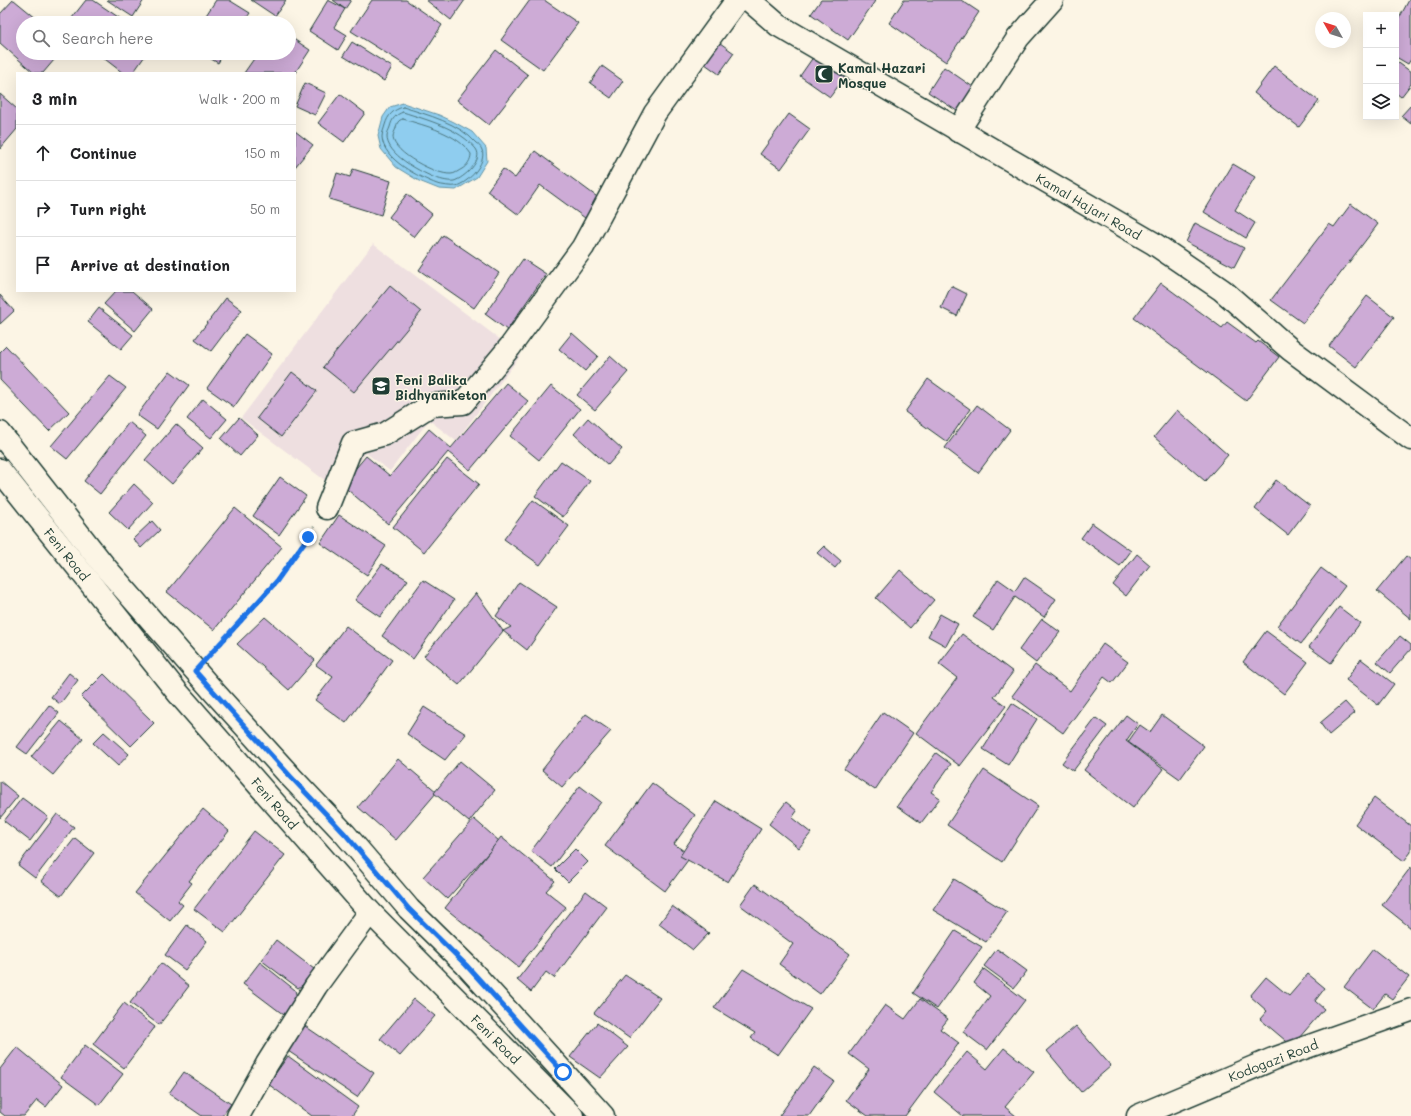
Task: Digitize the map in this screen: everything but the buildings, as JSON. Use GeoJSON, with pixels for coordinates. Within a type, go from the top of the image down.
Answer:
{"type":"FeatureCollection","features":[{"type":"Feature","properties":{"kind":"street"},"geometry":{"type":"LineString","coordinates":[[327,508],[353,443],[385,434],[431,405],[463,403],[510,347],[583,247],[655,113],[737,0]]}},
{"type":"Feature","properties":{"kind":"street","name":"Kamal Hajari Road"},"geometry":{"type":"LineString","coordinates":[[749,0],[778,25],[1153,243],[1216,286],[1291,350],[1411,439]]}},
{"type":"Feature","properties":{"kind":"street"},"geometry":{"type":"LineString","coordinates":[[958,131],[1018,38],[1052,0]]}},
{"type":"Feature","properties":{"kind":"street"},"geometry":{"type":"LineString","coordinates":[[0,433],[105,567],[195,671],[345,834],[409,909],[466,965],[603,1116]]}},
{"type":"Feature","properties":{"kind":"street","name":"Feni Road"},"geometry":{"type":"LineString","coordinates":[[0,470],[178,693],[370,912],[572,1116]]}},
{"type":"Feature","properties":{"kind":"street"},"geometry":{"type":"LineString","coordinates":[[238,1116],[267,1064],[316,986],[370,912]]}},
{"type":"Feature","properties":{"kind":"street","name":"Kodogazi Road"},"geometry":{"type":"LineString","coordinates":[[1138,1116],[1273,1059],[1411,1010]]}},
{"type":"Feature","properties":{"kind":"path"},"geometry":{"type":"LineString","coordinates":[[195,671],[276,582],[327,508]]}},
{"type":"Feature","properties":{"kind":"shaded area","name":"Feni Balika Bidhyaniketon"},"geometry":{"type":"Polygon","coordinates":[[[373,244],[521,355],[456,441],[429,420],[390,471],[366,453],[338,490],[241,418],[373,244]]]}},
{"type":"Feature","properties":{"kind":"water"},"geometry":{"type":"Polygon","coordinates":[[[403,103],[439,115],[472,132],[486,148],[487,161],[477,177],[456,190],[439,189],[419,181],[396,167],[381,149],[378,136],[383,117],[390,107],[403,103]]]}},
{"type":"Feature","properties":{"kind":"place","name":"Kamal Hazari Mosque"},"geometry":{"type":"Point","coordinates":[824,74]}},
{"type":"Feature","properties":{"kind":"place","name":"Feni Balika Bidhyaniketon"},"geometry":{"type":"Point","coordinates":[381,386]}},
{"type":"Feature","properties":{"kind":"route"},"geometry":{"type":"LineString","coordinates":[[308,537],[276,582],[195,671],[345,834],[409,909],[466,965],[563,1072]]}}]}
